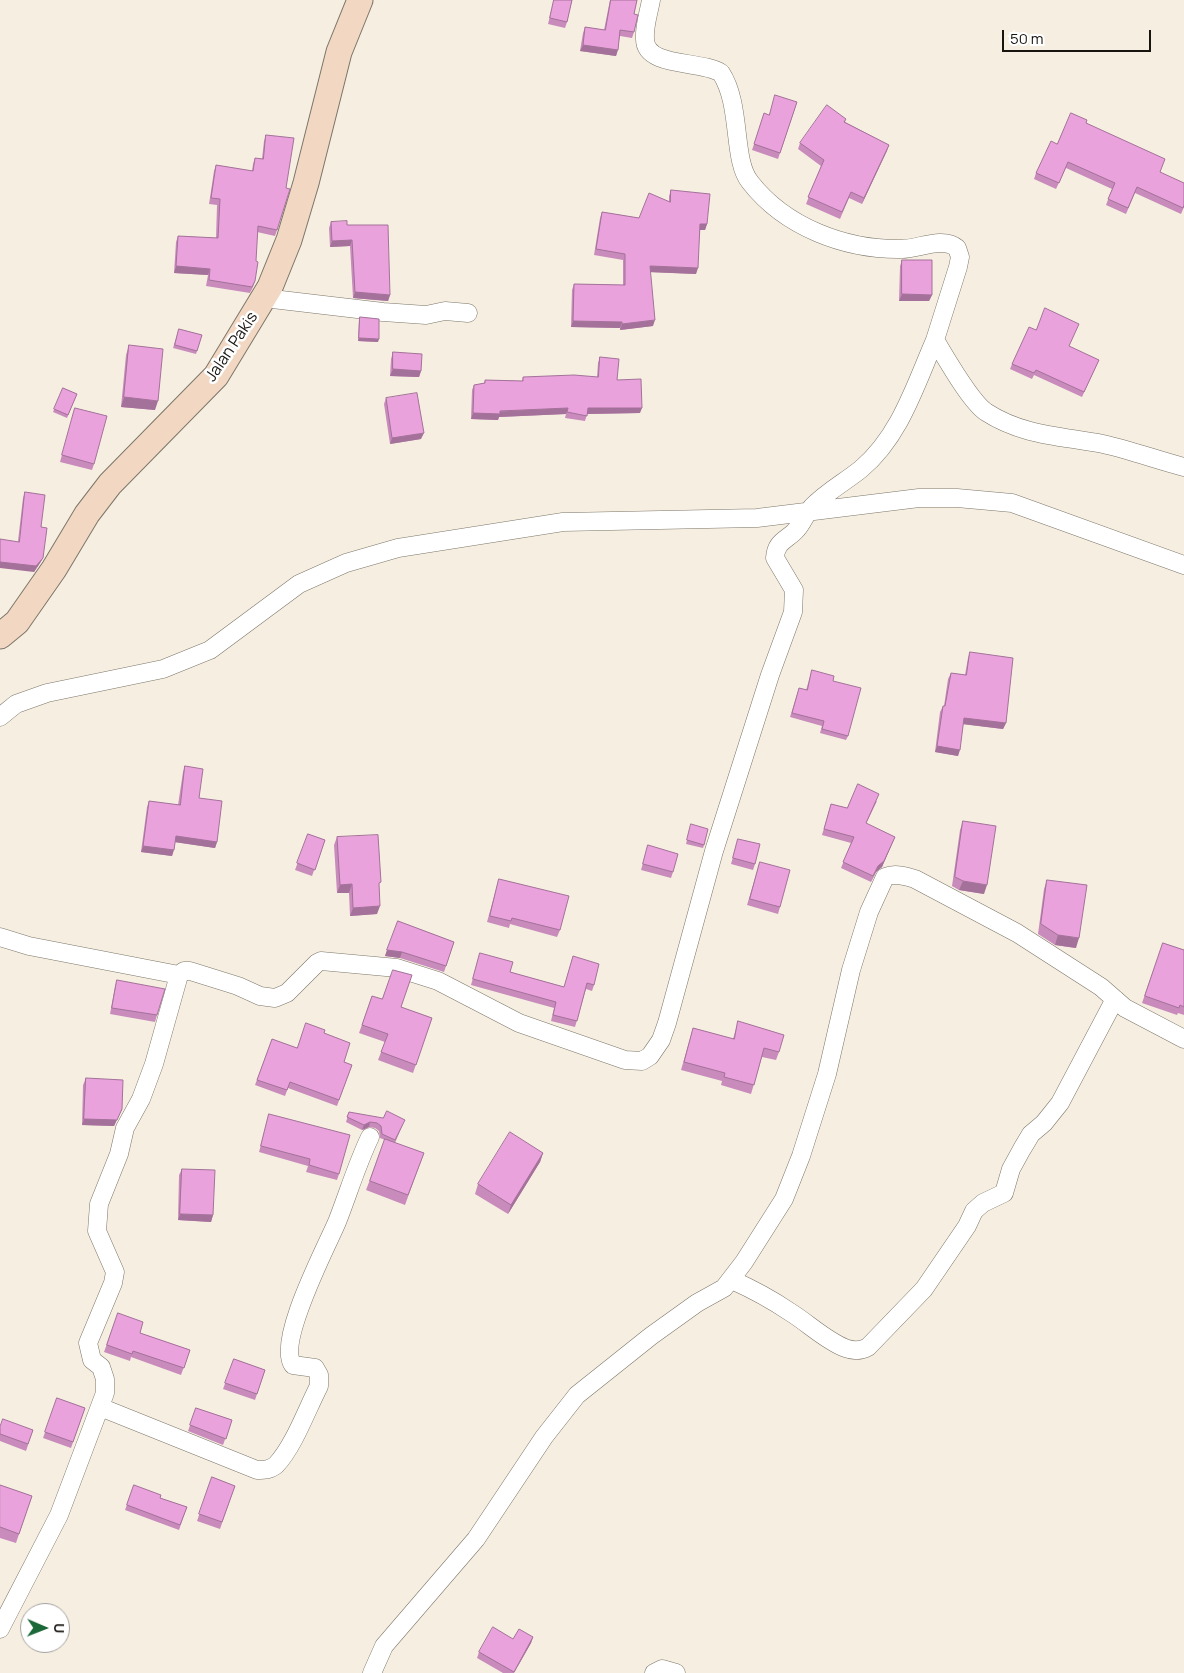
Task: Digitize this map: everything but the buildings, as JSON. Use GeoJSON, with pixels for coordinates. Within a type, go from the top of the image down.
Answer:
{"type":"FeatureCollection","features":[{"type":"Feature","properties":{"kind":"street","name":"Jalan Pakis"},"geometry":{"type":"LineString","coordinates":[[0,636],[17,622],[54,569],[87,514],[110,484],[216,376],[264,298],[289,240],[339,52],[360,0]]}},
{"type":"Feature","properties":{"kind":"street"},"geometry":{"type":"LineString","coordinates":[[0,1629],[58,1515],[105,1393],[105,1379],[101,1367],[92,1360],[88,1343],[113,1283],[115,1272],[97,1231],[99,1204],[119,1154],[125,1128],[141,1099],[154,1064],[179,975],[184,970],[238,986],[260,996],[275,998],[288,993],[316,963],[397,968],[438,981],[519,1023],[607,1055],[642,1061],[650,1056],[661,1040],[714,851],[770,675],[794,612],[794,590],[791,582],[777,562],[776,552],[781,540],[796,531],[809,511],[861,469],[886,443],[903,414],[935,340],[960,257],[957,248],[943,243],[904,249],[858,245],[799,225],[783,215],[748,180],[740,151],[733,100],[721,73],[706,66],[662,60],[648,50],[644,37],[651,0]]}},
{"type":"Feature","properties":{"kind":"street"},"geometry":{"type":"LineString","coordinates":[[264,298],[418,314],[445,311],[468,313]]}},
{"type":"Feature","properties":{"kind":"street"},"geometry":{"type":"LineString","coordinates":[[935,340],[960,381],[984,411],[1014,426],[1048,437],[1103,444],[1184,467]]}},
{"type":"Feature","properties":{"kind":"street"},"geometry":{"type":"LineString","coordinates":[[0,717],[16,704],[47,693],[163,669],[210,650],[299,584],[346,563],[398,548],[563,522],[641,522],[757,518],[920,498],[956,498],[1012,503],[1184,565]]}},
{"type":"Feature","properties":{"kind":"street"},"geometry":{"type":"LineString","coordinates":[[372,1673],[384,1646],[476,1539],[544,1437],[577,1395],[651,1336],[697,1303],[724,1288],[732,1280],[784,1199],[801,1156],[827,1074],[851,970],[869,912],[885,877],[890,875],[915,879],[1008,928],[1101,987],[1142,1018],[1184,1038]]}},
{"type":"Feature","properties":{"kind":"street"},"geometry":{"type":"LineString","coordinates":[[0,937],[46,949],[179,975]]}},
{"type":"Feature","properties":{"kind":"street"},"geometry":{"type":"LineString","coordinates":[[732,1280],[751,1288],[827,1338],[846,1348],[859,1350],[868,1347],[924,1289],[967,1226],[974,1211],[983,1203],[1004,1193],[1011,1170],[1022,1149],[1031,1134],[1044,1123],[1060,1103],[1115,999]]}},
{"type":"Feature","properties":{"kind":"street"},"geometry":{"type":"LineString","coordinates":[[100,1407],[258,1470],[265,1470],[276,1464],[290,1444],[319,1386],[320,1375],[315,1368],[293,1365],[290,1360],[288,1353],[292,1333],[310,1279],[336,1224],[370,1137]]}},
{"type":"Feature","properties":{"kind":"street"},"geometry":{"type":"LineString","coordinates":[[654,1673],[662,1669],[676,1673]]}}]}
